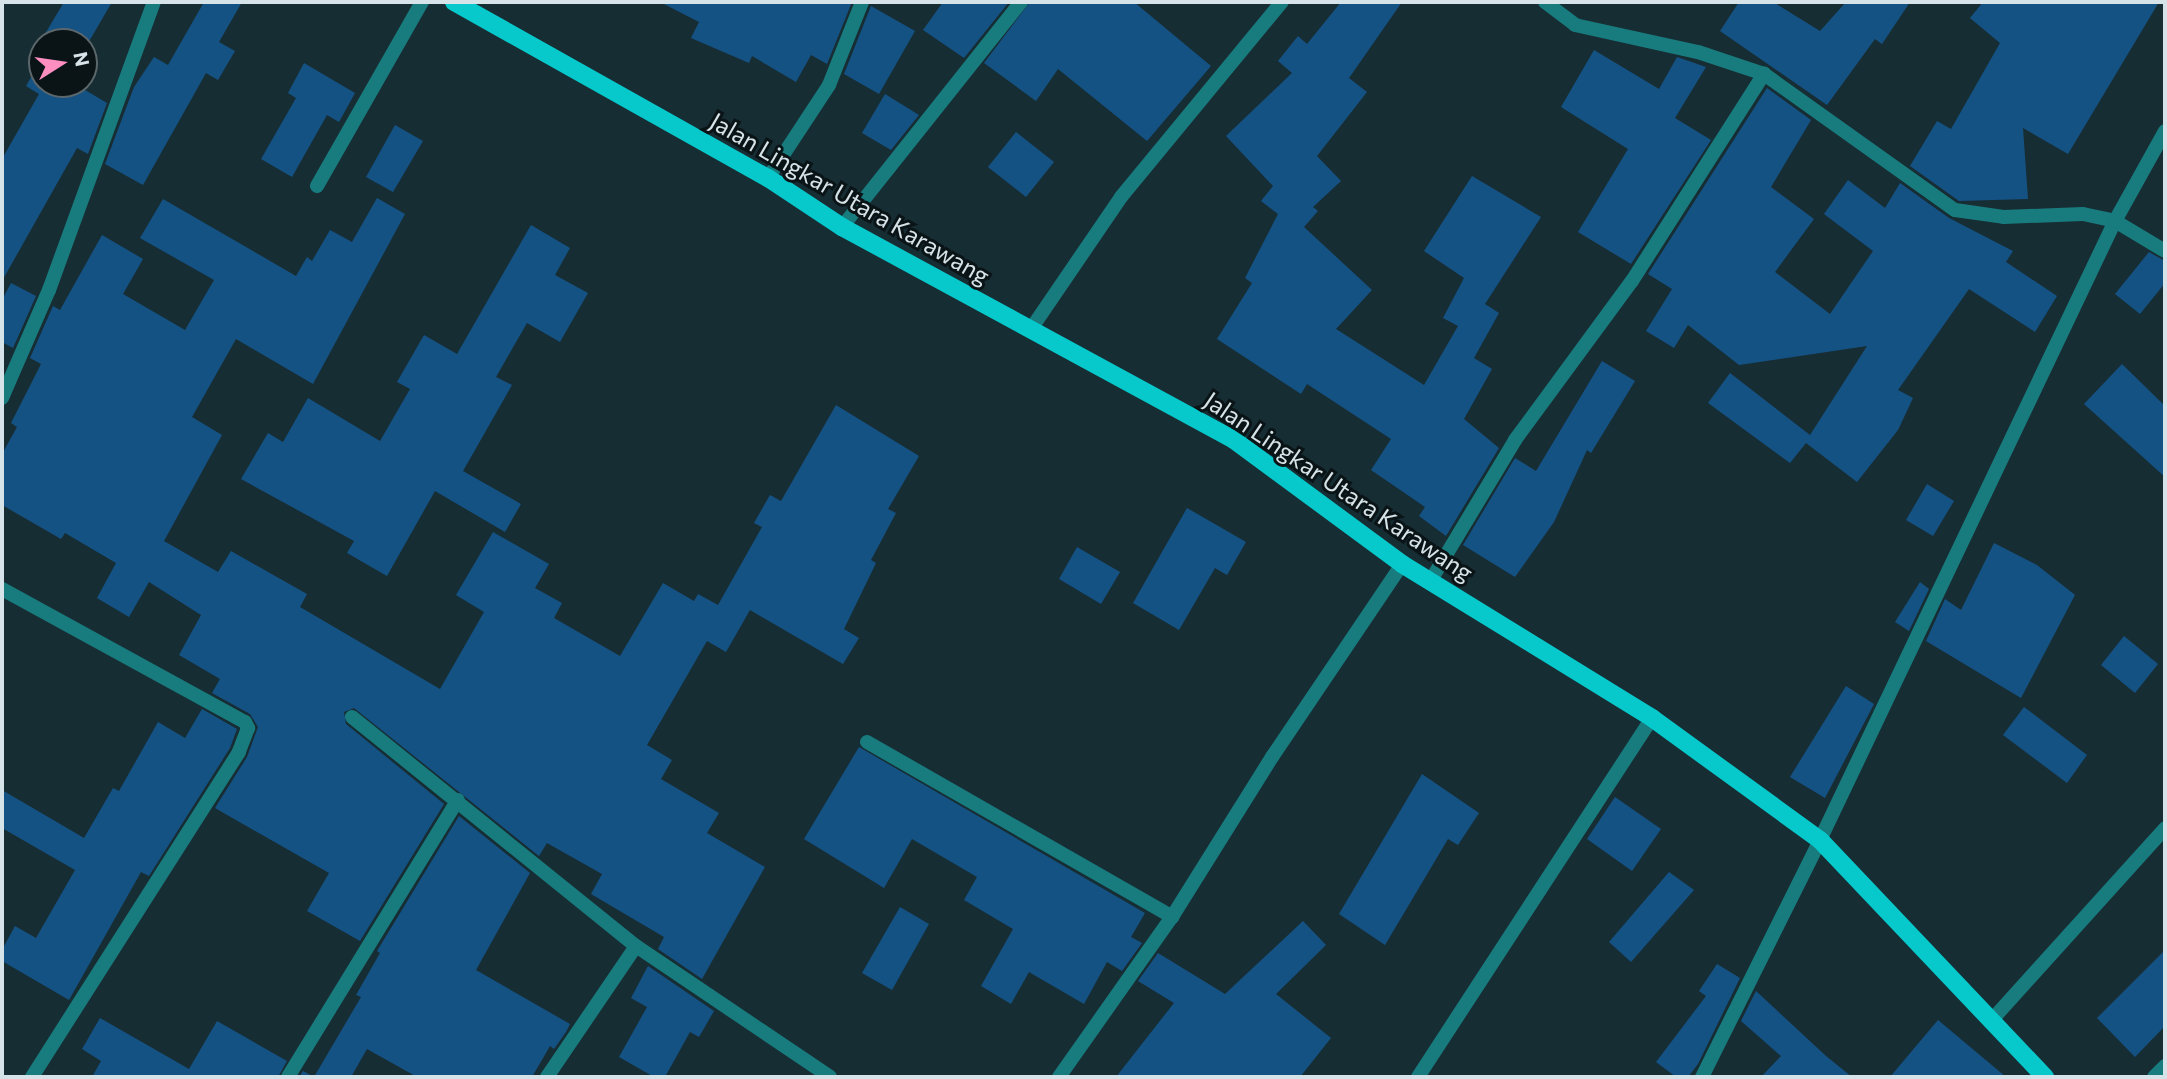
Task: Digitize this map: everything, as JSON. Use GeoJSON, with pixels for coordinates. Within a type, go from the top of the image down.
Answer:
{"type":"FeatureCollection","features":[{"type":"Feature","properties":{"kind":"main road","name":"Jalan Lingkar Utara Karawang"},"geometry":{"type":"LineString","coordinates":[[454,2],[768,178],[842,227],[1234,440],[1402,564],[1652,718],[1820,840],[1990,1023],[2045,1077]]}},
{"type":"Feature","properties":{"kind":"street"},"geometry":{"type":"LineString","coordinates":[[2,398],[49,290],[154,2]]}},
{"type":"Feature","properties":{"kind":"street"},"geometry":{"type":"LineString","coordinates":[[317,186],[422,2]]}},
{"type":"Feature","properties":{"kind":"street"},"geometry":{"type":"LineString","coordinates":[[768,178],[829,85],[862,2]]}},
{"type":"Feature","properties":{"kind":"street"},"geometry":{"type":"LineString","coordinates":[[842,227],[1021,2]]}},
{"type":"Feature","properties":{"kind":"street"},"geometry":{"type":"LineString","coordinates":[[1031,329],[1121,197],[1282,2]]}},
{"type":"Feature","properties":{"kind":"street"},"geometry":{"type":"LineString","coordinates":[[1545,2],[1575,26],[1698,52],[1764,74],[1955,210],[2004,217],[2083,214],[2115,221],[2165,251]]}},
{"type":"Feature","properties":{"kind":"street"},"geometry":{"type":"LineString","coordinates":[[1431,580],[1515,440],[1632,281],[1764,74]]}},
{"type":"Feature","properties":{"kind":"street"},"geometry":{"type":"LineString","coordinates":[[1702,1077],[1820,840],[2115,221],[2165,131]]}},
{"type":"Feature","properties":{"kind":"street"},"geometry":{"type":"LineString","coordinates":[[1065,1075],[1172,917],[1272,757],[1402,564]]}},
{"type":"Feature","properties":{"kind":"street"},"geometry":{"type":"LineString","coordinates":[[2,589],[245,722],[248,729],[239,752],[32,1077]]}},
{"type":"Feature","properties":{"kind":"street"},"geometry":{"type":"LineString","coordinates":[[352,717],[636,946],[830,1077]]}},
{"type":"Feature","properties":{"kind":"street"},"geometry":{"type":"LineString","coordinates":[[1418,1077],[1652,718]]}},
{"type":"Feature","properties":{"kind":"street"},"geometry":{"type":"LineString","coordinates":[[867,742],[1172,917]]}},
{"type":"Feature","properties":{"kind":"street"},"geometry":{"type":"LineString","coordinates":[[288,1077],[458,800]]}},
{"type":"Feature","properties":{"kind":"street"},"geometry":{"type":"LineString","coordinates":[[1990,1023],[2165,828]]}},
{"type":"Feature","properties":{"kind":"street"},"geometry":{"type":"LineString","coordinates":[[548,1077],[636,946]]}},
{"type":"Feature","properties":{"kind":"street"},"geometry":{"type":"LineString","coordinates":[[2154,1077],[2165,1066]]}},
{"type":"Feature","properties":{"kind":"building"},"geometry":{"type":"Polygon","coordinates":[[[64,2],[112,2],[97,28],[49,28],[64,2]]]}},
{"type":"Feature","properties":{"kind":"building"},"geometry":{"type":"Polygon","coordinates":[[[204,2],[242,2],[219,42],[235,51],[218,80],[206,73],[143,185],[105,164],[134,87],[154,57],[168,65],[204,2]]]}},
{"type":"Feature","properties":{"kind":"building"},"geometry":{"type":"Polygon","coordinates":[[[660,2],[852,2],[827,64],[811,55],[796,82],[752,56],[749,63],[691,38],[699,22],[660,2]]]}},
{"type":"Feature","properties":{"kind":"building"},"geometry":{"type":"Polygon","coordinates":[[[943,2],[1009,2],[964,58],[923,30],[943,2]]]}},
{"type":"Feature","properties":{"kind":"building"},"geometry":{"type":"Polygon","coordinates":[[[1030,2],[1134,2],[1211,66],[1147,141],[1058,69],[1036,101],[984,63],[1030,2]]]}},
{"type":"Feature","properties":{"kind":"building"},"geometry":{"type":"Polygon","coordinates":[[[1341,2],[1402,2],[1349,78],[1367,92],[1317,156],[1341,181],[1313,207],[1318,211],[1304,227],[1372,290],[1336,329],[1424,385],[1458,326],[1443,318],[1464,278],[1424,251],[1472,176],[1541,217],[1485,304],[1499,313],[1474,358],[1492,369],[1464,419],[1499,448],[1446,536],[1419,516],[1425,507],[1371,470],[1391,439],[1307,384],[1301,394],[1217,339],[1252,283],[1245,278],[1278,214],[1261,201],[1273,186],[1226,136],[1292,73],[1278,61],[1298,36],[1307,44],[1341,2]]]}},
{"type":"Feature","properties":{"kind":"building"},"geometry":{"type":"Polygon","coordinates":[[[1739,2],[1773,2],[1820,31],[1846,2],[1910,2],[1882,44],[1875,39],[1827,105],[1720,31],[1739,2]]]}},
{"type":"Feature","properties":{"kind":"building"},"geometry":{"type":"Polygon","coordinates":[[[1983,2],[2159,2],[2068,154],[2023,128],[2028,199],[1959,201],[1910,166],[1937,121],[1951,129],[2000,43],[1970,18],[1983,2]]]}},
{"type":"Feature","properties":{"kind":"building"},"geometry":{"type":"Polygon","coordinates":[[[871,6],[915,31],[879,94],[844,74],[871,6]]]}},
{"type":"Feature","properties":{"kind":"building"},"geometry":{"type":"Polygon","coordinates":[[[1594,50],[1659,89],[1677,57],[1706,67],[1675,118],[1711,140],[1631,264],[1578,232],[1628,149],[1561,107],[1594,50]]]}},
{"type":"Feature","properties":{"kind":"building"},"geometry":{"type":"Polygon","coordinates":[[[304,63],[355,93],[339,122],[327,115],[292,177],[261,159],[296,98],[288,93],[304,63]]]}},
{"type":"Feature","properties":{"kind":"building"},"geometry":{"type":"Polygon","coordinates":[[[1767,88],[1811,120],[1771,187],[1814,219],[1775,272],[1830,314],[1873,251],[1824,214],[1848,180],[1885,208],[1900,183],[1949,218],[2013,251],[2006,262],[2057,296],[2035,332],[1969,289],[1898,390],[1913,398],[1898,430],[1857,482],[1806,443],[1790,463],[1708,403],[1730,373],[1810,435],[1867,346],[1739,365],[1688,325],[1674,348],[1646,331],[1672,289],[1648,274],[1767,88]]]}},
{"type":"Feature","properties":{"kind":"building"},"geometry":{"type":"Polygon","coordinates":[[[885,94],[919,115],[891,150],[862,133],[885,94]]]}},
{"type":"Feature","properties":{"kind":"building"},"geometry":{"type":"Polygon","coordinates":[[[37,98],[98,98],[107,103],[88,154],[77,148],[2,281],[2,159],[37,98]]]}},
{"type":"Feature","properties":{"kind":"building"},"geometry":{"type":"Polygon","coordinates":[[[395,125],[423,141],[393,192],[366,177],[395,125]]]}},
{"type":"Feature","properties":{"kind":"building"},"geometry":{"type":"Polygon","coordinates":[[[1016,132],[1054,162],[1026,197],[988,167],[1016,132]]]}},
{"type":"Feature","properties":{"kind":"building"},"geometry":{"type":"Polygon","coordinates":[[[377,198],[405,214],[313,384],[236,339],[192,417],[222,435],[164,541],[218,572],[231,551],[307,594],[300,607],[440,689],[484,612],[456,595],[493,532],[549,564],[535,588],[562,603],[554,618],[620,656],[663,583],[694,601],[698,594],[718,605],[762,527],[754,523],[770,495],[781,501],[836,405],[919,456],[888,509],[896,513],[871,560],[876,563],[844,629],[859,638],[843,664],[750,610],[726,652],[707,641],[647,745],[672,760],[661,779],[719,813],[707,833],[765,867],[702,979],[658,949],[664,937],[591,894],[602,874],[547,843],[539,856],[354,708],[344,712],[346,724],[444,804],[360,941],[307,911],[329,873],[215,808],[247,757],[258,727],[250,714],[212,693],[220,679],[179,655],[201,615],[149,582],[129,617],[97,598],[116,563],[65,533],[61,539],[2,505],[2,454],[17,427],[11,423],[41,364],[30,358],[53,306],[60,310],[102,235],[143,259],[123,294],[185,330],[214,280],[140,238],[163,199],[296,276],[307,257],[312,261],[330,230],[352,242],[377,198]]]}},
{"type":"Feature","properties":{"kind":"building"},"geometry":{"type":"Polygon","coordinates":[[[531,225],[570,248],[555,275],[588,293],[560,342],[527,323],[496,377],[512,385],[463,471],[521,504],[505,532],[435,491],[387,576],[347,553],[354,541],[241,479],[268,433],[283,442],[308,398],[380,441],[410,389],[397,382],[424,335],[457,354],[531,225]]]}},
{"type":"Feature","properties":{"kind":"building"},"geometry":{"type":"Polygon","coordinates":[[[2149,252],[2165,261],[2165,283],[2140,314],[2115,294],[2149,252]]]}},
{"type":"Feature","properties":{"kind":"building"},"geometry":{"type":"Polygon","coordinates":[[[11,283],[36,296],[13,348],[2,342],[2,300],[11,283]]]}},
{"type":"Feature","properties":{"kind":"building"},"geometry":{"type":"Polygon","coordinates":[[[1602,361],[1635,381],[1591,453],[1587,450],[1554,522],[1515,577],[1463,545],[1515,458],[1536,471],[1602,361]]]}},
{"type":"Feature","properties":{"kind":"building"},"geometry":{"type":"Polygon","coordinates":[[[2122,364],[2165,406],[2165,477],[2084,404],[2122,364]]]}},
{"type":"Feature","properties":{"kind":"building"},"geometry":{"type":"Polygon","coordinates":[[[1927,484],[1954,501],[1933,536],[1906,520],[1927,484]]]}},
{"type":"Feature","properties":{"kind":"building"},"geometry":{"type":"Polygon","coordinates":[[[1187,508],[1246,542],[1227,575],[1215,568],[1179,630],[1133,603],[1187,508]]]}},
{"type":"Feature","properties":{"kind":"building"},"geometry":{"type":"Polygon","coordinates":[[[1994,543],[2037,565],[2075,595],[2021,698],[1926,641],[1945,599],[1961,610],[1994,543]]]}},
{"type":"Feature","properties":{"kind":"building"},"geometry":{"type":"Polygon","coordinates":[[[1077,547],[1120,572],[1101,604],[1059,579],[1077,547]]]}},
{"type":"Feature","properties":{"kind":"building"},"geometry":{"type":"Polygon","coordinates":[[[1920,582],[1929,589],[1909,631],[1895,622],[1920,582]]]}},
{"type":"Feature","properties":{"kind":"building"},"geometry":{"type":"Polygon","coordinates":[[[2124,636],[2158,664],[2135,693],[2101,665],[2124,636]]]}},
{"type":"Feature","properties":{"kind":"building"},"geometry":{"type":"Polygon","coordinates":[[[1846,686],[1874,704],[1825,798],[1790,777],[1846,686]]]}},
{"type":"Feature","properties":{"kind":"building"},"geometry":{"type":"Polygon","coordinates":[[[2024,707],[2087,755],[2067,783],[2003,735],[2024,707]]]}},
{"type":"Feature","properties":{"kind":"building"},"geometry":{"type":"Polygon","coordinates":[[[202,709],[237,729],[230,748],[149,876],[141,872],[69,1000],[2,961],[2,950],[15,926],[36,938],[75,870],[2,828],[2,790],[84,838],[113,788],[119,791],[158,722],[185,738],[202,709]]]}},
{"type":"Feature","properties":{"kind":"building"},"geometry":{"type":"Polygon","coordinates":[[[859,747],[1145,913],[1131,937],[1142,943],[1122,971],[1107,962],[1084,1004],[1029,972],[1011,1004],[981,986],[1013,929],[964,900],[977,877],[912,839],[884,888],[804,839],[859,747]]]}},
{"type":"Feature","properties":{"kind":"building"},"geometry":{"type":"Polygon","coordinates":[[[1422,774],[1479,813],[1458,845],[1448,839],[1385,945],[1339,914],[1422,774]]]}},
{"type":"Feature","properties":{"kind":"building"},"geometry":{"type":"Polygon","coordinates":[[[1615,797],[1661,829],[1632,871],[1587,839],[1615,797]]]}},
{"type":"Feature","properties":{"kind":"building"},"geometry":{"type":"Polygon","coordinates":[[[459,816],[530,873],[476,970],[570,1024],[566,1032],[554,1049],[550,1046],[532,1077],[417,1077],[367,1049],[351,1077],[314,1077],[361,997],[356,995],[380,953],[377,951],[459,816]]]}},
{"type":"Feature","properties":{"kind":"building"},"geometry":{"type":"Polygon","coordinates":[[[1669,872],[1694,890],[1631,962],[1609,942],[1669,872]]]}},
{"type":"Feature","properties":{"kind":"building"},"geometry":{"type":"Polygon","coordinates":[[[900,907],[929,924],[892,990],[862,973],[900,907]]]}},
{"type":"Feature","properties":{"kind":"building"},"geometry":{"type":"Polygon","coordinates":[[[1303,921],[1326,945],[1276,994],[1331,1038],[1300,1077],[1116,1077],[1174,1003],[1138,981],[1158,953],[1225,994],[1303,921]]]}},
{"type":"Feature","properties":{"kind":"building"},"geometry":{"type":"Polygon","coordinates":[[[2165,950],[2165,1026],[2135,1057],[2097,1018],[2165,950]]]}},
{"type":"Feature","properties":{"kind":"building"},"geometry":{"type":"Polygon","coordinates":[[[1717,964],[1740,978],[1698,1064],[1688,1077],[1676,1077],[1656,1062],[1706,996],[1699,991],[1717,964]]]}},
{"type":"Feature","properties":{"kind":"building"},"geometry":{"type":"Polygon","coordinates":[[[648,966],[714,1011],[699,1037],[690,1032],[665,1077],[654,1077],[619,1057],[647,1007],[631,998],[648,966]]]}},
{"type":"Feature","properties":{"kind":"building"},"geometry":{"type":"Polygon","coordinates":[[[1756,991],[1852,1077],[1761,1077],[1781,1056],[1741,1021],[1756,991]]]}},
{"type":"Feature","properties":{"kind":"building"},"geometry":{"type":"Polygon","coordinates":[[[100,1018],[189,1069],[217,1021],[287,1061],[278,1077],[92,1077],[101,1061],[82,1049],[100,1018]]]}},
{"type":"Feature","properties":{"kind":"building"},"geometry":{"type":"Polygon","coordinates":[[[1938,1020],[2006,1077],[1890,1077],[1938,1020]]]}},
{"type":"Feature","properties":{"kind":"building"},"geometry":{"type":"Polygon","coordinates":[[[303,1071],[314,1077],[299,1077],[303,1071]]]}}]}
